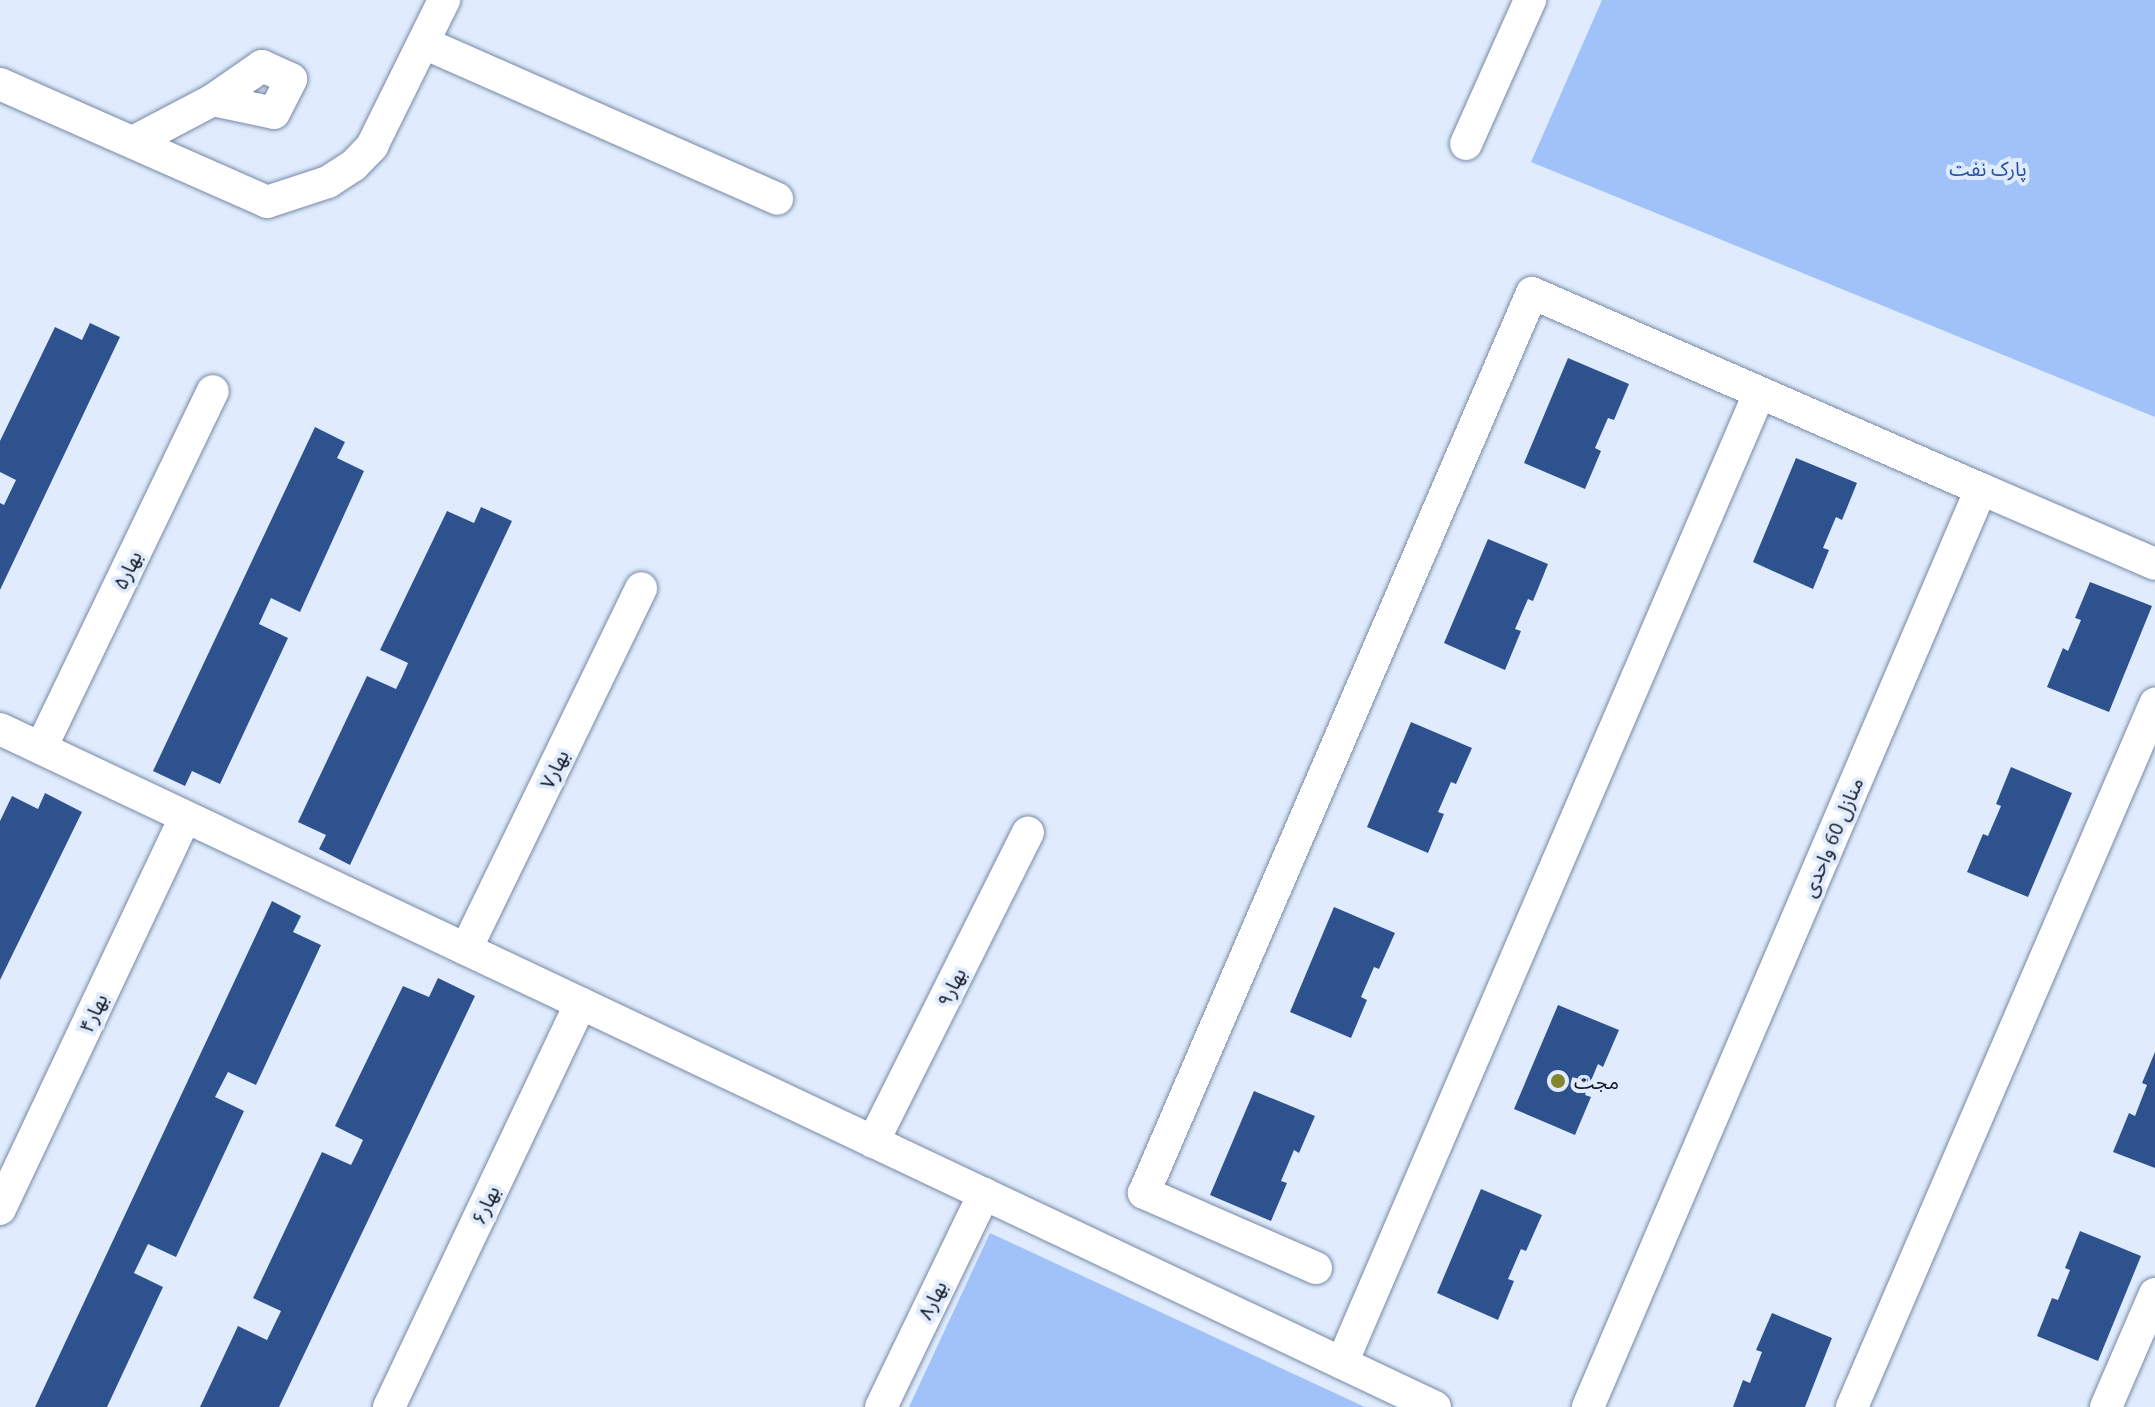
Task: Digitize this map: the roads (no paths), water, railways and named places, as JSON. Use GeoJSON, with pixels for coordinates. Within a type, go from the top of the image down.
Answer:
{"type":"FeatureCollection","features":[{"type":"Feature","properties":{"kind":"street"},"geometry":{"type":"LineString","coordinates":[[0,84],[267,202],[294,197],[328,182],[353,166],[372,146],[444,0]]}},
{"type":"Feature","properties":{"kind":"street"},"geometry":{"type":"LineString","coordinates":[[1466,144],[1530,0]]}},
{"type":"Feature","properties":{"kind":"street"},"geometry":{"type":"LineString","coordinates":[[424,43],[777,199]]}},
{"type":"Feature","properties":{"kind":"street"},"geometry":{"type":"LineString","coordinates":[[133,142],[213,100]]}},
{"type":"Feature","properties":{"kind":"street"},"geometry":{"type":"LineString","coordinates":[[1316,1268],[1144,1193],[1532,293],[2155,564]]}},
{"type":"Feature","properties":{"kind":"street","name":"بهار۵"},"geometry":{"type":"LineString","coordinates":[[41,748],[213,391]]}},
{"type":"Feature","properties":{"kind":"street"},"geometry":{"type":"LineString","coordinates":[[1342,1363],[1759,394]]}},
{"type":"Feature","properties":{"kind":"street","name":"منازل 60 واحدی"},"geometry":{"type":"LineString","coordinates":[[1588,1407],[1981,489]]}},
{"type":"Feature","properties":{"kind":"street","name":"بهار۷"},"geometry":{"type":"LineString","coordinates":[[466,949],[641,588]]}},
{"type":"Feature","properties":{"kind":"street"},"geometry":{"type":"LineString","coordinates":[[1852,1407],[2155,704]]}},
{"type":"Feature","properties":{"kind":"street"},"geometry":{"type":"LineString","coordinates":[[0,729],[1435,1407]]}},
{"type":"Feature","properties":{"kind":"street","name":"بهار۴"},"geometry":{"type":"LineString","coordinates":[[0,1209],[185,817]]}},
{"type":"Feature","properties":{"kind":"street","name":"بهار۹"},"geometry":{"type":"LineString","coordinates":[[873,1142],[1028,833]]}},
{"type":"Feature","properties":{"kind":"street","name":"بهار۶"},"geometry":{"type":"LineString","coordinates":[[389,1407],[581,1003]]}},
{"type":"Feature","properties":{"kind":"street","name":"بهار۸"},"geometry":{"type":"LineString","coordinates":[[881,1407],[984,1194]]}},
{"type":"Feature","properties":{"kind":"street"},"geometry":{"type":"LineString","coordinates":[[2106,1407],[2155,1294]]}},
{"type":"Feature","properties":{"kind":"place","name":"مجت"},"geometry":{"type":"Point","coordinates":[1558,1081]}},
{"type":"Feature","properties":{"kind":"park label","name":"پارک نفت"},"geometry":{"type":"Point","coordinates":[1988,168]}}]}
